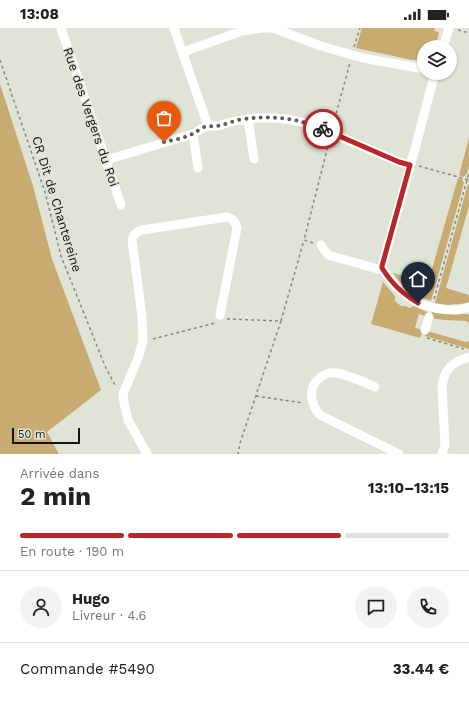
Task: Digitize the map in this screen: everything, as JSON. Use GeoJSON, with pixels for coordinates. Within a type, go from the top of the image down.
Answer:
{"type":"FeatureCollection","features":[{"type":"Feature","properties":{"kind":"street","name":"Rue des Vergers du Roi"},"geometry":{"type":"LineString","coordinates":[[61,28],[121,205]]}},
{"type":"Feature","properties":{"kind":"street"},"geometry":{"type":"LineString","coordinates":[[174,28],[208,126]]}},
{"type":"Feature","properties":{"kind":"street"},"geometry":{"type":"LineString","coordinates":[[182,52],[242,31],[272,28],[321,46],[357,56],[417,68]]}},
{"type":"Feature","properties":{"kind":"street"},"geometry":{"type":"LineString","coordinates":[[447,40],[453,29]]}},
{"type":"Feature","properties":{"kind":"street"},"geometry":{"type":"LineString","coordinates":[[433,80],[413,165],[382,263],[382,268],[399,289],[418,303],[442,310],[459,310],[469,313]]}},
{"type":"Feature","properties":{"kind":"street"},"geometry":{"type":"LineString","coordinates":[[106,160],[193,134],[208,126],[217,126],[235,121],[256,118],[275,118],[310,124],[399,162],[413,165]]}},
{"type":"Feature","properties":{"kind":"street"},"geometry":{"type":"LineString","coordinates":[[248,119],[254,158]]}},
{"type":"Feature","properties":{"kind":"street"},"geometry":{"type":"LineString","coordinates":[[193,134],[198,168]]}},
{"type":"Feature","properties":{"kind":"street"},"geometry":{"type":"LineString","coordinates":[[147,454],[128,420],[124,394],[143,342],[142,316],[132,240],[137,231],[227,217],[232,218],[237,228],[219,317]]}},
{"type":"Feature","properties":{"kind":"street"},"geometry":{"type":"LineString","coordinates":[[321,245],[328,255],[378,269],[382,268]]}},
{"type":"Feature","properties":{"kind":"street"},"geometry":{"type":"LineString","coordinates":[[459,310],[469,307]]}},
{"type":"Feature","properties":{"kind":"street"},"geometry":{"type":"LineString","coordinates":[[424,330],[429,317]]}},
{"type":"Feature","properties":{"kind":"street"},"geometry":{"type":"LineString","coordinates":[[442,454],[445,445],[442,387],[443,380],[445,373],[449,368],[460,361],[467,353]]}},
{"type":"Feature","properties":{"kind":"street"},"geometry":{"type":"LineString","coordinates":[[375,387],[354,378],[336,373],[328,373],[317,380],[314,384],[311,391],[313,404],[320,415],[400,454]]}},
{"type":"Feature","properties":{"kind":"path"},"geometry":{"type":"LineString","coordinates":[[354,49],[360,28]]}},
{"type":"Feature","properties":{"kind":"path"},"geometry":{"type":"LineString","coordinates":[[453,29],[469,33]]}},
{"type":"Feature","properties":{"kind":"path"},"geometry":{"type":"LineString","coordinates":[[333,127],[351,58]]}},
{"type":"Feature","properties":{"kind":"path","name":"CR Dit de Chantereine"},"geometry":{"type":"LineString","coordinates":[[0,60],[45,192],[61,256],[105,366],[117,388],[124,394]]}},
{"type":"Feature","properties":{"kind":"path"},"geometry":{"type":"LineString","coordinates":[[238,454],[240,443],[281,321],[304,240],[330,138]]}},
{"type":"Feature","properties":{"kind":"path"},"geometry":{"type":"LineString","coordinates":[[413,165],[468,180]]}},
{"type":"Feature","properties":{"kind":"path"},"geometry":{"type":"LineString","coordinates":[[433,303],[469,173]]}},
{"type":"Feature","properties":{"kind":"path"},"geometry":{"type":"LineString","coordinates":[[304,240],[321,245]]}},
{"type":"Feature","properties":{"kind":"path"},"geometry":{"type":"LineString","coordinates":[[147,341],[214,323],[219,317],[281,321]]}},
{"type":"Feature","properties":{"kind":"path"},"geometry":{"type":"LineString","coordinates":[[424,330],[422,337],[467,353]]}},
{"type":"Feature","properties":{"kind":"path"},"geometry":{"type":"LineString","coordinates":[[256,396],[305,403]]}},
{"type":"Feature","properties":{"kind":"shaded area"},"geometry":{"type":"Polygon","coordinates":[[[362,28],[435,28],[434,31],[439,32],[437,40],[417,40],[417,60],[356,48],[362,28]]]}},
{"type":"Feature","properties":{"kind":"shaded area"},"geometry":{"type":"Polygon","coordinates":[[[0,84],[33,186],[52,259],[101,390],[47,432],[59,454],[0,454],[0,84]]]}},
{"type":"Feature","properties":{"kind":"shaded area"},"geometry":{"type":"Polygon","coordinates":[[[469,138],[469,166],[467,174],[463,177],[459,175],[469,138]]]}},
{"type":"Feature","properties":{"kind":"shaded area"},"geometry":{"type":"Polygon","coordinates":[[[458,178],[462,179],[464,183],[431,301],[409,290],[400,283],[393,273],[428,283],[458,178]]]}},
{"type":"Feature","properties":{"kind":"shaded area"},"geometry":{"type":"Polygon","coordinates":[[[468,184],[469,206],[446,288],[469,295],[469,303],[448,305],[435,303],[468,184]]]}},
{"type":"Feature","properties":{"kind":"shaded area"},"geometry":{"type":"Polygon","coordinates":[[[383,282],[395,296],[395,301],[401,306],[406,306],[409,308],[414,306],[427,312],[426,316],[419,314],[415,328],[423,330],[420,338],[371,324],[383,282]]]}},
{"type":"Feature","properties":{"kind":"shaded area"},"geometry":{"type":"Polygon","coordinates":[[[432,312],[467,314],[469,315],[469,323],[466,321],[431,318],[432,312]]]}},
{"type":"Feature","properties":{"kind":"shaded area"},"geometry":{"type":"Polygon","coordinates":[[[427,331],[466,342],[469,341],[469,349],[425,336],[427,331]]]}},
{"type":"Feature","properties":{"kind":"way so far"},"geometry":{"type":"LineString","coordinates":[[164,142],[193,134],[208,126],[217,126],[235,121],[256,118],[292,120],[323,129]]}},
{"type":"Feature","properties":{"kind":"route"},"geometry":{"type":"LineString","coordinates":[[323,129],[399,162],[410,165],[382,268],[399,289],[418,303]]}}]}
